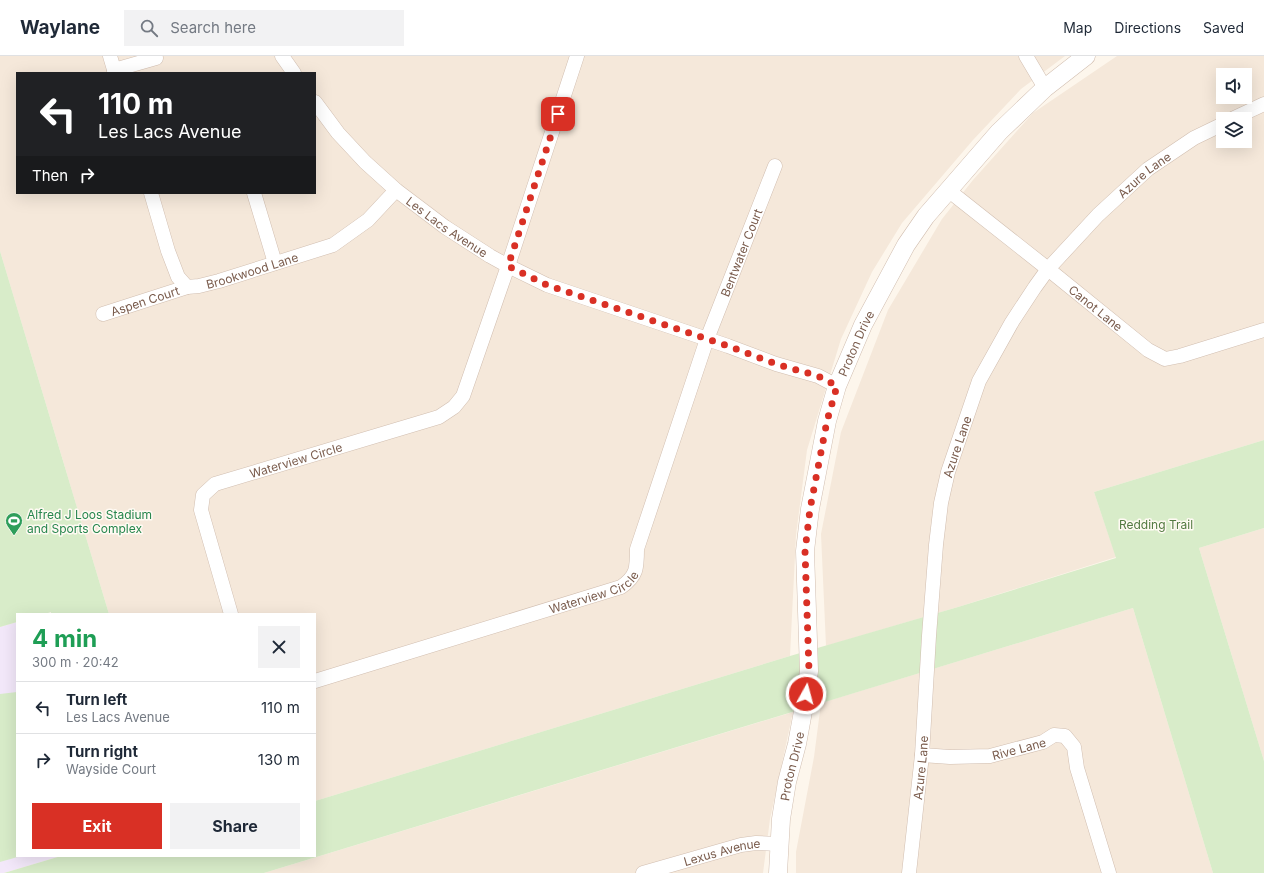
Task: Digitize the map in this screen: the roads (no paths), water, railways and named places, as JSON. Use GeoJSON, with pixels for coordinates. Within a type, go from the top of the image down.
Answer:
{"type":"FeatureCollection","features":[{"type":"Feature","properties":{"kind":"street"},"geometry":{"type":"LineString","coordinates":[[110,56],[114,72],[156,58]]}},
{"type":"Feature","properties":{"kind":"street"},"geometry":{"type":"LineString","coordinates":[[282,56],[293,72]]}},
{"type":"Feature","properties":{"kind":"street","name":"Waterview Circle"},"geometry":{"type":"LineString","coordinates":[[231,613],[201,510],[203,495],[215,484],[439,417],[454,407],[463,396],[578,56]]}},
{"type":"Feature","properties":{"kind":"street"},"geometry":{"type":"LineString","coordinates":[[1026,56],[1045,88]]}},
{"type":"Feature","properties":{"kind":"street","name":"Proton Drive"},"geometry":{"type":"LineString","coordinates":[[778,873],[780,819],[787,782],[802,722],[809,671],[805,551],[810,509],[827,421],[837,386],[863,325],[906,245],[926,216],[999,132],[1045,88],[1086,56]]}},
{"type":"Feature","properties":{"kind":"street","name":"Les Lacs Avenue"},"geometry":{"type":"LineString","coordinates":[[316,103],[338,133],[365,162],[396,190],[445,227],[508,266],[547,285],[728,346],[776,364],[818,376],[837,386]]}},
{"type":"Feature","properties":{"kind":"street"},"geometry":{"type":"LineString","coordinates":[[1247,112],[1264,104]]}},
{"type":"Feature","properties":{"kind":"street","name":"Azure Lane"},"geometry":{"type":"LineString","coordinates":[[909,873],[922,755],[929,636],[936,545],[941,503],[948,472],[978,380],[1012,322],[1048,269],[1098,215],[1148,169],[1194,138],[1216,127]]}},
{"type":"Feature","properties":{"kind":"street","name":"Bentwater Court"},"geometry":{"type":"LineString","coordinates":[[707,339],[775,166]]}},
{"type":"Feature","properties":{"kind":"street","name":"Brookwood Lane"},"geometry":{"type":"LineString","coordinates":[[187,287],[199,286],[333,245],[368,220],[396,190]]}},
{"type":"Feature","properties":{"kind":"street","name":"Canot Lane"},"geometry":{"type":"LineString","coordinates":[[948,190],[1148,350],[1165,359],[1180,356],[1264,330]]}},
{"type":"Feature","properties":{"kind":"street"},"geometry":{"type":"LineString","coordinates":[[151,194],[173,264],[178,277],[187,287]]}},
{"type":"Feature","properties":{"kind":"street"},"geometry":{"type":"LineString","coordinates":[[254,194],[275,263]]}},
{"type":"Feature","properties":{"kind":"street","name":"Aspen Court"},"geometry":{"type":"LineString","coordinates":[[103,314],[187,287]]}},
{"type":"Feature","properties":{"kind":"street","name":"Waterview Circle"},"geometry":{"type":"LineString","coordinates":[[316,681],[621,587],[631,580],[637,565],[637,549],[707,339]]}},
{"type":"Feature","properties":{"kind":"street","name":"Rive Lane"},"geometry":{"type":"LineString","coordinates":[[922,755],[950,758],[990,756],[1042,742],[1054,735],[1065,736],[1074,747],[1077,768],[1108,873]]}},
{"type":"Feature","properties":{"kind":"street","name":"Lexus Avenue"},"geometry":{"type":"LineString","coordinates":[[643,873],[741,845],[756,843],[779,844]]}},
{"type":"Feature","properties":{"kind":"place","name":"Alfred J Loos Stadium and Sports Complex"},"geometry":{"type":"Point","coordinates":[14,536]}},
{"type":"Feature","properties":{"kind":"park label","name":"Redding Trail"},"geometry":{"type":"Point","coordinates":[1156,524]}}]}
